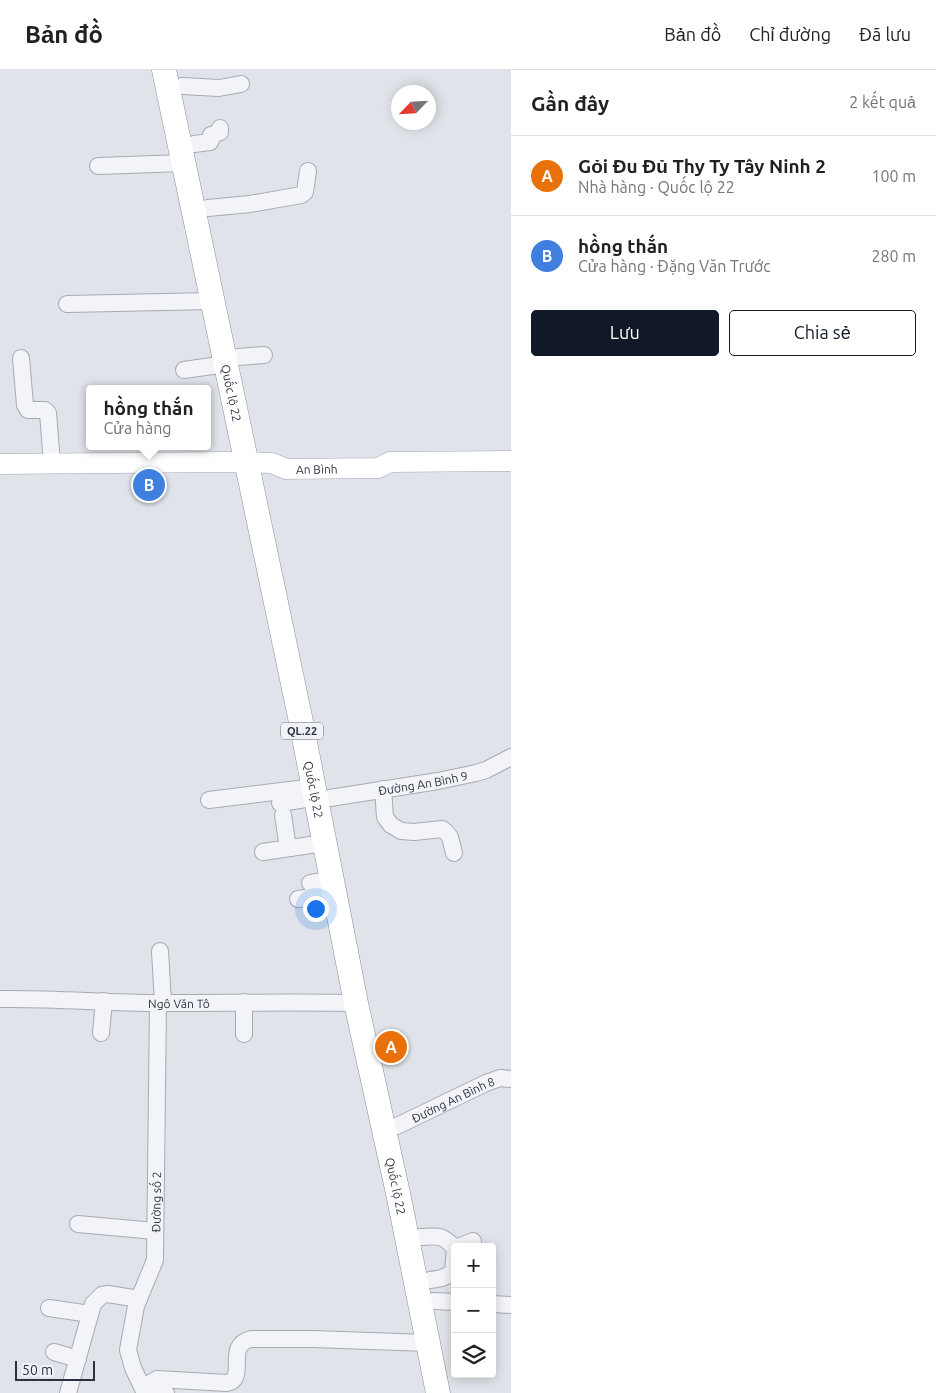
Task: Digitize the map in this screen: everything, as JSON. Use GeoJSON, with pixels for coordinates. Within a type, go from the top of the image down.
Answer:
{"type":"FeatureCollection","features":[{"type":"Feature","properties":{"kind":"highway","name":"Quốc lộ 22"},"geometry":{"type":"LineString","coordinates":[[164,70],[208,208],[232,360]]}},
{"type":"Feature","properties":{"kind":"highway","name":"Quốc lộ 22"},"geometry":{"type":"LineString","coordinates":[[180,78],[189,153],[212,301],[232,360],[259,463],[310,697],[324,843],[325,886],[356,1003],[399,1198],[434,1342],[453,1393]]}},
{"type":"Feature","properties":{"kind":"highway","name":"Quốc lộ 22"},"geometry":{"type":"LineString","coordinates":[[320,794],[370,1002],[420,1237],[439,1294],[434,1342],[438,1393]]}},
{"type":"Feature","properties":{"kind":"main road","name":"An Bình"},"geometry":{"type":"LineString","coordinates":[[0,464],[259,463],[284,456],[379,456],[390,462],[511,462]]}},
{"type":"Feature","properties":{"kind":"street"},"geometry":{"type":"LineString","coordinates":[[180,78],[219,88],[241,84]]}},
{"type":"Feature","properties":{"kind":"street"},"geometry":{"type":"LineString","coordinates":[[98,166],[189,153],[210,142],[212,140],[211,135],[220,132],[220,128]]}},
{"type":"Feature","properties":{"kind":"street"},"geometry":{"type":"LineString","coordinates":[[208,208],[250,204],[301,195],[305,192],[308,171]]}},
{"type":"Feature","properties":{"kind":"street"},"geometry":{"type":"LineString","coordinates":[[67,304],[212,301]]}},
{"type":"Feature","properties":{"kind":"street"},"geometry":{"type":"LineString","coordinates":[[184,370],[264,355]]}},
{"type":"Feature","properties":{"kind":"street"},"geometry":{"type":"LineString","coordinates":[[21,358],[25,405],[28,410],[45,410],[48,413],[52,464]]}},
{"type":"Feature","properties":{"kind":"street","name":"Đường An Bình 9"},"geometry":{"type":"LineString","coordinates":[[320,794],[383,789],[438,781],[482,772],[511,757]]}},
{"type":"Feature","properties":{"kind":"street"},"geometry":{"type":"LineString","coordinates":[[383,789],[385,817],[391,825],[401,831],[414,832],[442,829],[450,837],[454,853]]}},
{"type":"Feature","properties":{"kind":"street"},"geometry":{"type":"LineString","coordinates":[[209,800],[320,794]]}},
{"type":"Feature","properties":{"kind":"street"},"geometry":{"type":"LineString","coordinates":[[288,848],[282,809],[320,794]]}},
{"type":"Feature","properties":{"kind":"street"},"geometry":{"type":"LineString","coordinates":[[263,852],[324,843]]}},
{"type":"Feature","properties":{"kind":"street"},"geometry":{"type":"LineString","coordinates":[[298,899],[325,886]]}},
{"type":"Feature","properties":{"kind":"street","name":"Đường số 2"},"geometry":{"type":"LineString","coordinates":[[146,1388],[136,1361],[128,1350],[138,1299],[154,1280],[161,1003],[160,951]]}},
{"type":"Feature","properties":{"kind":"street","name":"Ngô Văn Tô"},"geometry":{"type":"LineString","coordinates":[[0,999],[42,992],[104,1001],[161,1003],[356,1003]]}},
{"type":"Feature","properties":{"kind":"street"},"geometry":{"type":"LineString","coordinates":[[101,1033],[104,1001]]}},
{"type":"Feature","properties":{"kind":"street"},"geometry":{"type":"LineString","coordinates":[[244,1002],[244,1034]]}},
{"type":"Feature","properties":{"kind":"street","name":"Đường An Bình 8"},"geometry":{"type":"LineString","coordinates":[[397,1126],[494,1080],[511,1079]]}},
{"type":"Feature","properties":{"kind":"street"},"geometry":{"type":"LineString","coordinates":[[78,1224],[155,1231]]}},
{"type":"Feature","properties":{"kind":"street"},"geometry":{"type":"LineString","coordinates":[[420,1237],[439,1236],[454,1243]]}},
{"type":"Feature","properties":{"kind":"street"},"geometry":{"type":"LineString","coordinates":[[439,1294],[440,1279],[451,1273]]}},
{"type":"Feature","properties":{"kind":"street"},"geometry":{"type":"LineString","coordinates":[[68,1393],[93,1304],[102,1295],[108,1294],[138,1299]]}},
{"type":"Feature","properties":{"kind":"street"},"geometry":{"type":"LineString","coordinates":[[496,1304],[511,1305]]}},
{"type":"Feature","properties":{"kind":"street"},"geometry":{"type":"LineString","coordinates":[[49,1308],[90,1314]]}},
{"type":"Feature","properties":{"kind":"street"},"geometry":{"type":"LineString","coordinates":[[146,1388],[157,1379],[232,1382],[236,1375],[237,1351],[242,1343],[251,1339],[434,1342]]}},
{"type":"Feature","properties":{"kind":"street"},"geometry":{"type":"LineString","coordinates":[[54,1352],[78,1359]]}},
{"type":"Feature","properties":{"kind":"street"},"geometry":{"type":"LineString","coordinates":[[146,1388],[166,1393]]}},
{"type":"Feature","properties":{"kind":"place","name":"hồng thắn"},"geometry":{"type":"Point","coordinates":[149,485]}},
{"type":"Feature","properties":{"kind":"place","name":"Gỏi Đu Đủ Thy Ty Tây Ninh 2"},"geometry":{"type":"Point","coordinates":[391,1047]}}]}
